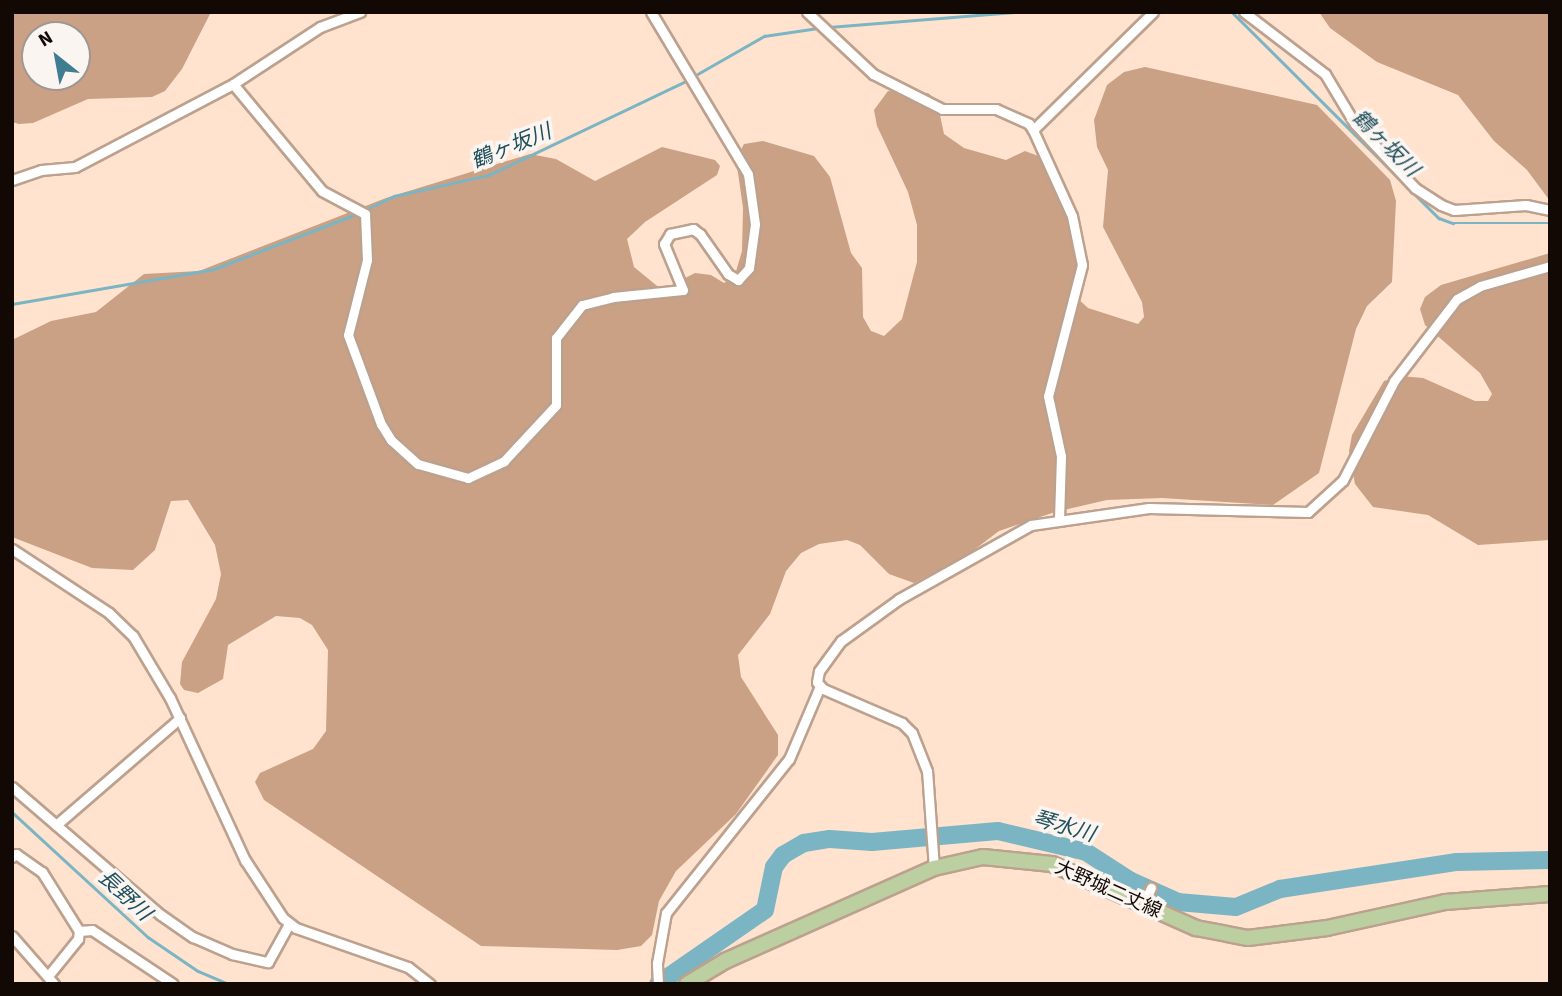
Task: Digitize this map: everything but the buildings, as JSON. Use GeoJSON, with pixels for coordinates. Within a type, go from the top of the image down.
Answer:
{"type":"FeatureCollection","features":[{"type":"Feature","properties":{"kind":"main road","name":"大野城二丈線"},"geometry":{"type":"LineString","coordinates":[[687,984],[726,961],[934,868],[984,858],[1034,860],[1069,869],[1147,896],[1196,929],[1248,939],[1327,928],[1445,902],[1550,894]]}},
{"type":"Feature","properties":{"kind":"street"},"geometry":{"type":"LineString","coordinates":[[12,180],[41,170],[75,167],[233,84],[320,27],[360,12]]}},
{"type":"Feature","properties":{"kind":"street"},"geometry":{"type":"LineString","coordinates":[[233,84],[322,191],[343,206],[365,214],[367,260],[348,335],[381,424],[391,440],[418,464],[468,478],[504,461],[556,405],[556,338],[582,305],[613,297],[683,290],[664,244],[670,234],[693,229],[700,234],[728,274],[738,280],[750,268],[755,224],[748,174],[651,12]]}},
{"type":"Feature","properties":{"kind":"street"},"geometry":{"type":"LineString","coordinates":[[1033,131],[1153,12]]}},
{"type":"Feature","properties":{"kind":"street"},"geometry":{"type":"LineString","coordinates":[[1244,12],[1325,74],[1355,124],[1415,188],[1441,205],[1454,210],[1525,205],[1550,210]]}},
{"type":"Feature","properties":{"kind":"street"},"geometry":{"type":"LineString","coordinates":[[810,15],[873,74],[942,109],[996,109],[1029,124],[1033,131],[1072,215],[1082,265],[1048,396],[1061,456],[1059,520]]}},
{"type":"Feature","properties":{"kind":"street"},"geometry":{"type":"LineString","coordinates":[[658,980],[666,913],[789,760],[820,686],[817,676],[834,649],[899,599],[1031,526],[1149,508],[1308,512],[1343,480],[1394,381],[1457,299],[1480,286],[1550,266]]}},
{"type":"Feature","properties":{"kind":"street"},"geometry":{"type":"LineString","coordinates":[[12,549],[125,627],[180,718],[245,860],[289,924],[408,967],[430,984]]}},
{"type":"Feature","properties":{"kind":"street"},"geometry":{"type":"LineString","coordinates":[[820,686],[902,723],[912,733],[926,771],[934,868]]}},
{"type":"Feature","properties":{"kind":"street"},"geometry":{"type":"LineString","coordinates":[[56,825],[180,718]]}},
{"type":"Feature","properties":{"kind":"street"},"geometry":{"type":"LineString","coordinates":[[12,787],[161,915],[193,937],[232,954],[268,962],[289,924]]}},
{"type":"Feature","properties":{"kind":"street"},"geometry":{"type":"LineString","coordinates":[[12,857],[16,854],[42,872],[79,931],[78,939],[51,980],[12,936]]}},
{"type":"Feature","properties":{"kind":"street"},"geometry":{"type":"LineString","coordinates":[[79,931],[92,930],[173,984]]}},
{"type":"Feature","properties":{"kind":"shaded area"},"geometry":{"type":"Polygon","coordinates":[[[12,12],[211,12],[182,69],[165,91],[152,97],[88,99],[33,123],[12,122],[12,12]]]}},
{"type":"Feature","properties":{"kind":"shaded area"},"geometry":{"type":"Polygon","coordinates":[[[1319,12],[1550,12],[1550,201],[1527,170],[1494,141],[1458,95],[1377,62],[1330,28],[1319,12]]]}},
{"type":"Feature","properties":{"kind":"shaded area"},"geometry":{"type":"Polygon","coordinates":[[[1145,67],[1317,105],[1390,180],[1396,201],[1392,282],[1367,306],[1356,329],[1319,473],[1273,505],[1162,498],[1107,500],[1055,512],[999,531],[966,556],[914,583],[889,574],[860,545],[847,540],[819,544],[801,553],[786,571],[770,614],[738,655],[741,677],[778,735],[778,755],[736,814],[676,871],[659,901],[652,935],[641,946],[617,950],[481,946],[264,800],[255,782],[260,773],[313,749],[326,731],[328,650],[312,625],[300,618],[276,616],[228,645],[223,679],[198,693],[184,690],[180,684],[182,662],[216,599],[221,574],[215,545],[188,500],[171,501],[155,550],[133,570],[92,568],[12,537],[12,340],[51,321],[96,312],[144,274],[199,271],[386,198],[530,154],[556,159],[595,181],[662,147],[715,160],[720,166],[717,175],[645,222],[627,239],[634,267],[662,290],[695,273],[711,275],[724,283],[735,275],[742,251],[743,208],[736,159],[744,144],[763,141],[814,156],[830,177],[851,253],[862,268],[863,317],[871,331],[884,336],[902,319],[917,262],[917,225],[908,192],[877,126],[874,110],[888,91],[928,93],[937,101],[944,134],[964,148],[1006,160],[1025,151],[1041,157],[1069,216],[1077,259],[1075,296],[1088,308],[1138,324],[1144,317],[1142,302],[1103,227],[1108,170],[1097,147],[1094,120],[1107,85],[1124,72],[1145,67]]]}},
{"type":"Feature","properties":{"kind":"shaded area"},"geometry":{"type":"Polygon","coordinates":[[[1550,253],[1550,540],[1478,545],[1428,515],[1373,507],[1355,484],[1349,451],[1352,435],[1384,381],[1401,376],[1423,378],[1475,401],[1488,401],[1492,394],[1480,373],[1425,325],[1420,309],[1425,297],[1441,285],[1550,253]]]}},
{"type":"Feature","properties":{"kind":"waterway","name":"鶴ヶ坂川"},"geometry":{"type":"LineString","coordinates":[[829,27],[1014,12]]}},
{"type":"Feature","properties":{"kind":"waterway","name":"鶴ヶ坂川"},"geometry":{"type":"LineString","coordinates":[[1232,12],[1439,218],[1453,223],[1550,223]]}},
{"type":"Feature","properties":{"kind":"waterway","name":"鶴ヶ坂川"},"geometry":{"type":"LineString","coordinates":[[694,76],[764,36],[819,28]]}},
{"type":"Feature","properties":{"kind":"waterway","name":"鶴ヶ坂川"},"geometry":{"type":"LineString","coordinates":[[365,210],[394,196],[489,175],[688,80]]}},
{"type":"Feature","properties":{"kind":"waterway","name":"鶴ヶ坂川"},"geometry":{"type":"LineString","coordinates":[[12,304],[214,269],[359,213]]}},
{"type":"Feature","properties":{"kind":"waterway","name":"長野川"},"geometry":{"type":"LineString","coordinates":[[12,812],[148,937],[198,971],[229,984]]}},
{"type":"Feature","properties":{"kind":"waterway","name":"琴水川"},"geometry":{"type":"LineString","coordinates":[[658,984],[765,910],[774,867],[783,855],[804,843],[830,839],[872,842],[998,831],[1086,852],[1131,881],[1178,902],[1236,907],[1280,889],[1457,862],[1550,860]]}}]}
